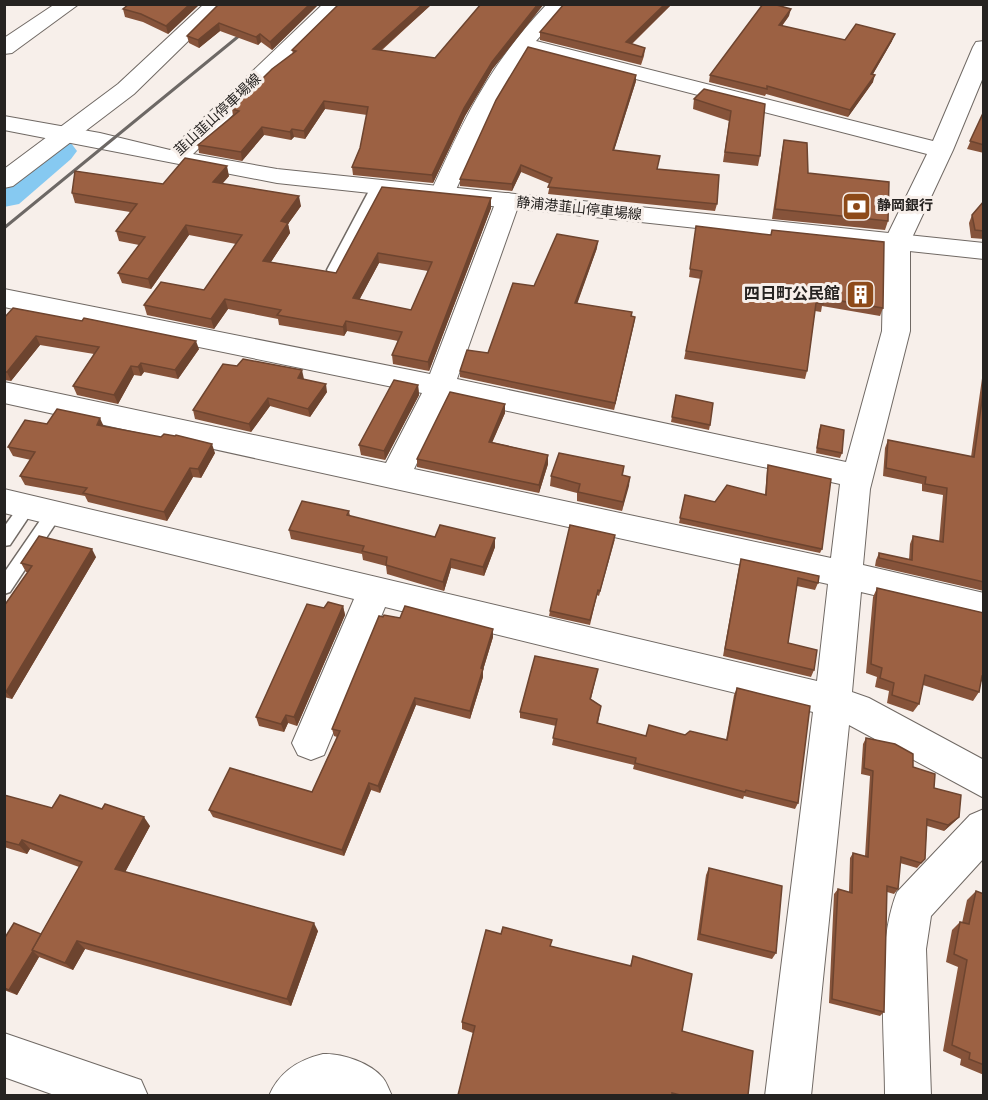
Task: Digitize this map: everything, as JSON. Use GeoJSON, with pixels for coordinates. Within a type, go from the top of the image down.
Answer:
{"type":"FeatureCollection","features":[{"type":"Feature","properties":{"kind":"street"},"geometry":{"type":"LineString","coordinates":[[4,48],[69,4]]}},
{"type":"Feature","properties":{"kind":"street"},"geometry":{"type":"LineString","coordinates":[[4,181],[126,89],[216,4]]}},
{"type":"Feature","properties":{"kind":"street","name":"韮山韮山停車場線"},"geometry":{"type":"LineString","coordinates":[[4,123],[66,133],[175,158],[335,4]]}},
{"type":"Feature","properties":{"kind":"street"},"geometry":{"type":"LineString","coordinates":[[442,194],[480,108],[509,61],[559,4]]}},
{"type":"Feature","properties":{"kind":"street"},"geometry":{"type":"LineString","coordinates":[[523,44],[940,150]]}},
{"type":"Feature","properties":{"kind":"street"},"geometry":{"type":"LineString","coordinates":[[788,1095],[833,701],[854,489],[896,331],[897,242],[984,47]]}},
{"type":"Feature","properties":{"kind":"street","name":"静浦港韮山停車場線"},"geometry":{"type":"LineString","coordinates":[[175,158],[277,176],[984,251]]}},
{"type":"Feature","properties":{"kind":"street"},"geometry":{"type":"LineString","coordinates":[[394,477],[440,386],[507,201]]}},
{"type":"Feature","properties":{"kind":"street"},"geometry":{"type":"LineString","coordinates":[[4,298],[440,386],[857,476]]}},
{"type":"Feature","properties":{"kind":"street"},"geometry":{"type":"LineString","coordinates":[[4,392],[795,563],[984,607]]}},
{"type":"Feature","properties":{"kind":"street"},"geometry":{"type":"LineString","coordinates":[[29,506],[833,701],[856,710],[984,780]]}},
{"type":"Feature","properties":{"kind":"street"},"geometry":{"type":"LineString","coordinates":[[311,743],[375,590]]}},
{"type":"Feature","properties":{"kind":"street"},"geometry":{"type":"LineString","coordinates":[[908,1095],[905,949],[912,907],[984,828]]}},
{"type":"Feature","properties":{"kind":"street"},"geometry":{"type":"LineString","coordinates":[[4,1055],[125,1095]]}},
{"type":"Feature","properties":{"kind":"street"},"geometry":{"type":"LineString","coordinates":[[292,1095],[317,1077],[333,1076],[364,1090],[369,1095]]}},
{"type":"Feature","properties":{"kind":"lane"},"geometry":{"type":"LineString","coordinates":[[334,270],[377,187]]}},
{"type":"Feature","properties":{"kind":"lane"},"geometry":{"type":"LineString","coordinates":[[4,540],[29,506]]}},
{"type":"Feature","properties":{"kind":"lane"},"geometry":{"type":"LineString","coordinates":[[4,587],[29,506]]}},
{"type":"Feature","properties":{"kind":"building"},"geometry":{"type":"Polygon","coordinates":[[[129,4],[190,4],[166,26],[141,14],[123,9],[129,4]]]}},
{"type":"Feature","properties":{"kind":"building"},"geometry":{"type":"Polygon","coordinates":[[[219,4],[310,4],[270,42],[260,34],[256,37],[219,23],[198,40],[187,36],[219,4]]]}},
{"type":"Feature","properties":{"kind":"building"},"geometry":{"type":"Polygon","coordinates":[[[339,4],[423,4],[373,49],[435,58],[481,4],[538,4],[492,62],[464,108],[432,175],[352,167],[360,148],[368,107],[324,101],[304,131],[292,129],[290,132],[262,127],[241,152],[198,145],[239,111],[232,109],[272,69],[296,51],[292,50],[339,4]]]}},
{"type":"Feature","properties":{"kind":"building"},"geometry":{"type":"Polygon","coordinates":[[[564,4],[665,4],[626,42],[645,48],[642,57],[540,32],[564,4]]]}},
{"type":"Feature","properties":{"kind":"building"},"geometry":{"type":"Polygon","coordinates":[[[763,4],[791,9],[779,25],[845,40],[856,24],[895,34],[871,74],[875,75],[850,110],[767,86],[767,89],[710,75],[763,4]]]}},
{"type":"Feature","properties":{"kind":"building"},"geometry":{"type":"Polygon","coordinates":[[[528,47],[636,75],[613,150],[660,156],[657,169],[719,175],[717,204],[548,187],[552,178],[521,165],[512,184],[460,179],[496,100],[528,47]]]}},
{"type":"Feature","properties":{"kind":"building"},"geometry":{"type":"Polygon","coordinates":[[[704,89],[765,104],[760,156],[725,152],[731,111],[694,99],[704,89]]]}},
{"type":"Feature","properties":{"kind":"building"},"geometry":{"type":"Polygon","coordinates":[[[984,111],[984,145],[970,141],[984,111]]]}},
{"type":"Feature","properties":{"kind":"building"},"geometry":{"type":"Polygon","coordinates":[[[784,140],[807,143],[808,173],[889,182],[888,221],[775,209],[784,140]]]}},
{"type":"Feature","properties":{"kind":"building"},"geometry":{"type":"Polygon","coordinates":[[[185,158],[227,166],[213,182],[299,196],[281,221],[288,223],[263,261],[336,273],[382,187],[491,198],[428,362],[392,355],[402,332],[346,321],[343,327],[277,315],[281,310],[225,299],[211,319],[144,305],[161,282],[204,290],[242,235],[186,225],[148,279],[118,273],[145,237],[116,231],[137,204],[72,193],[75,171],[163,184],[185,158]],[[378,253],[353,298],[411,310],[432,262],[378,253]]]}},
{"type":"Feature","properties":{"kind":"building"},"geometry":{"type":"Polygon","coordinates":[[[984,201],[984,231],[975,230],[972,215],[984,201]]]}},
{"type":"Feature","properties":{"kind":"building"},"geometry":{"type":"Polygon","coordinates":[[[696,226],[771,235],[772,230],[884,242],[883,308],[823,298],[823,304],[816,303],[807,371],[686,351],[702,271],[690,269],[696,226]]]}},
{"type":"Feature","properties":{"kind":"building"},"geometry":{"type":"Polygon","coordinates":[[[557,234],[598,241],[575,303],[632,312],[631,316],[635,317],[615,403],[460,371],[467,350],[488,353],[513,283],[534,286],[557,234]]]}},
{"type":"Feature","properties":{"kind":"building"},"geometry":{"type":"Polygon","coordinates":[[[13,308],[82,321],[84,318],[196,341],[175,370],[141,363],[138,367],[131,366],[114,395],[73,386],[99,347],[36,336],[7,372],[4,372],[4,318],[13,308]]]}},
{"type":"Feature","properties":{"kind":"building"},"geometry":{"type":"Polygon","coordinates":[[[243,359],[302,370],[298,378],[326,384],[308,409],[268,398],[249,424],[193,410],[223,364],[237,366],[243,359]]]}},
{"type":"Feature","properties":{"kind":"building"},"geometry":{"type":"Polygon","coordinates":[[[394,380],[418,385],[384,451],[359,445],[394,380]]]}},
{"type":"Feature","properties":{"kind":"building"},"geometry":{"type":"Polygon","coordinates":[[[984,386],[984,582],[879,558],[879,553],[912,560],[913,536],[943,542],[947,488],[925,484],[926,477],[886,468],[888,440],[974,457],[984,386]]]}},
{"type":"Feature","properties":{"kind":"building"},"geometry":{"type":"Polygon","coordinates":[[[450,392],[505,404],[489,442],[548,455],[539,485],[417,459],[450,392]]]}},
{"type":"Feature","properties":{"kind":"building"},"geometry":{"type":"Polygon","coordinates":[[[676,395],[713,403],[710,425],[672,417],[676,395]]]}},
{"type":"Feature","properties":{"kind":"building"},"geometry":{"type":"Polygon","coordinates":[[[57,409],[100,418],[97,425],[161,437],[164,434],[176,435],[212,444],[198,469],[190,468],[164,512],[83,493],[87,488],[20,476],[35,452],[8,447],[25,420],[47,424],[57,409]]]}},
{"type":"Feature","properties":{"kind":"building"},"geometry":{"type":"Polygon","coordinates":[[[821,425],[844,430],[842,453],[817,448],[821,425]]]}},
{"type":"Feature","properties":{"kind":"building"},"geometry":{"type":"Polygon","coordinates":[[[559,453],[624,466],[622,475],[630,477],[623,502],[578,492],[580,484],[551,476],[559,453]]]}},
{"type":"Feature","properties":{"kind":"building"},"geometry":{"type":"Polygon","coordinates":[[[768,465],[831,479],[822,549],[680,518],[685,495],[715,502],[727,485],[766,495],[768,465]]]}},
{"type":"Feature","properties":{"kind":"building"},"geometry":{"type":"Polygon","coordinates":[[[302,501],[349,511],[347,515],[435,537],[440,525],[495,538],[483,567],[451,559],[443,582],[386,565],[387,557],[362,551],[364,546],[289,530],[302,501]]]}},
{"type":"Feature","properties":{"kind":"building"},"geometry":{"type":"Polygon","coordinates":[[[570,525],[615,535],[590,620],[550,611],[570,525]]]}},
{"type":"Feature","properties":{"kind":"building"},"geometry":{"type":"Polygon","coordinates":[[[39,536],[92,549],[6,692],[4,691],[4,606],[32,566],[21,563],[39,536]]]}},
{"type":"Feature","properties":{"kind":"building"},"geometry":{"type":"Polygon","coordinates":[[[741,559],[819,576],[818,583],[798,578],[788,643],[817,650],[814,670],[725,649],[741,559]]]}},
{"type":"Feature","properties":{"kind":"building"},"geometry":{"type":"Polygon","coordinates":[[[877,588],[984,613],[984,677],[982,676],[979,692],[925,675],[919,704],[892,695],[894,683],[880,678],[882,668],[871,664],[877,588]]]}},
{"type":"Feature","properties":{"kind":"building"},"geometry":{"type":"Polygon","coordinates":[[[328,602],[343,606],[294,717],[286,715],[281,724],[256,717],[307,604],[324,608],[328,602]]]}},
{"type":"Feature","properties":{"kind":"building"},"geometry":{"type":"Polygon","coordinates":[[[405,606],[493,629],[481,668],[483,669],[470,711],[415,698],[378,786],[369,783],[342,850],[209,810],[230,768],[312,792],[340,731],[332,729],[379,616],[400,618],[405,606]]]}},
{"type":"Feature","properties":{"kind":"building"},"geometry":{"type":"Polygon","coordinates":[[[535,656],[598,669],[590,699],[601,706],[597,723],[646,736],[649,725],[685,735],[690,731],[727,740],[737,688],[810,706],[798,803],[746,790],[745,792],[635,763],[636,758],[553,738],[557,719],[520,712],[535,656]]]}},
{"type":"Feature","properties":{"kind":"building"},"geometry":{"type":"Polygon","coordinates":[[[866,738],[895,744],[913,754],[913,767],[935,774],[934,788],[961,795],[959,817],[948,825],[927,819],[925,859],[921,863],[901,857],[898,889],[887,886],[884,1012],[832,999],[838,889],[852,893],[853,853],[868,857],[873,771],[864,768],[866,738]]]}},
{"type":"Feature","properties":{"kind":"building"},"geometry":{"type":"Polygon","coordinates":[[[4,795],[52,808],[60,795],[102,809],[105,804],[144,817],[115,869],[314,923],[287,999],[77,941],[65,963],[32,950],[82,862],[22,840],[19,845],[4,841],[4,795]]]}},
{"type":"Feature","properties":{"kind":"building"},"geometry":{"type":"Polygon","coordinates":[[[709,868],[782,886],[776,953],[700,934],[709,868]]]}},
{"type":"Feature","properties":{"kind":"building"},"geometry":{"type":"Polygon","coordinates":[[[976,891],[984,894],[984,1065],[969,1059],[970,1053],[952,1045],[967,960],[954,954],[960,922],[969,924],[976,891]]]}},
{"type":"Feature","properties":{"kind":"building"},"geometry":{"type":"Polygon","coordinates":[[[14,923],[41,934],[9,990],[4,988],[4,939],[14,923]]]}},
{"type":"Feature","properties":{"kind":"building"},"geometry":{"type":"Polygon","coordinates":[[[503,927],[552,940],[550,946],[631,966],[633,956],[692,974],[682,1031],[753,1051],[748,1095],[672,1093],[672,1095],[458,1095],[475,1026],[462,1022],[486,930],[501,934],[503,927]]]}},
{"type":"Feature","properties":{"kind":"waterway"},"geometry":{"type":"LineString","coordinates":[[4,195],[57,151]]}},
{"type":"Feature","properties":{"kind":"railway"},"geometry":{"type":"LineString","coordinates":[[4,228],[278,4]]}},
{"type":"Feature","properties":{"kind":"place","name":"静岡銀行"},"geometry":{"type":"Point","coordinates":[856,206]}},
{"type":"Feature","properties":{"kind":"place","name":"四日町公民館"},"geometry":{"type":"Point","coordinates":[861,294]}}]}
